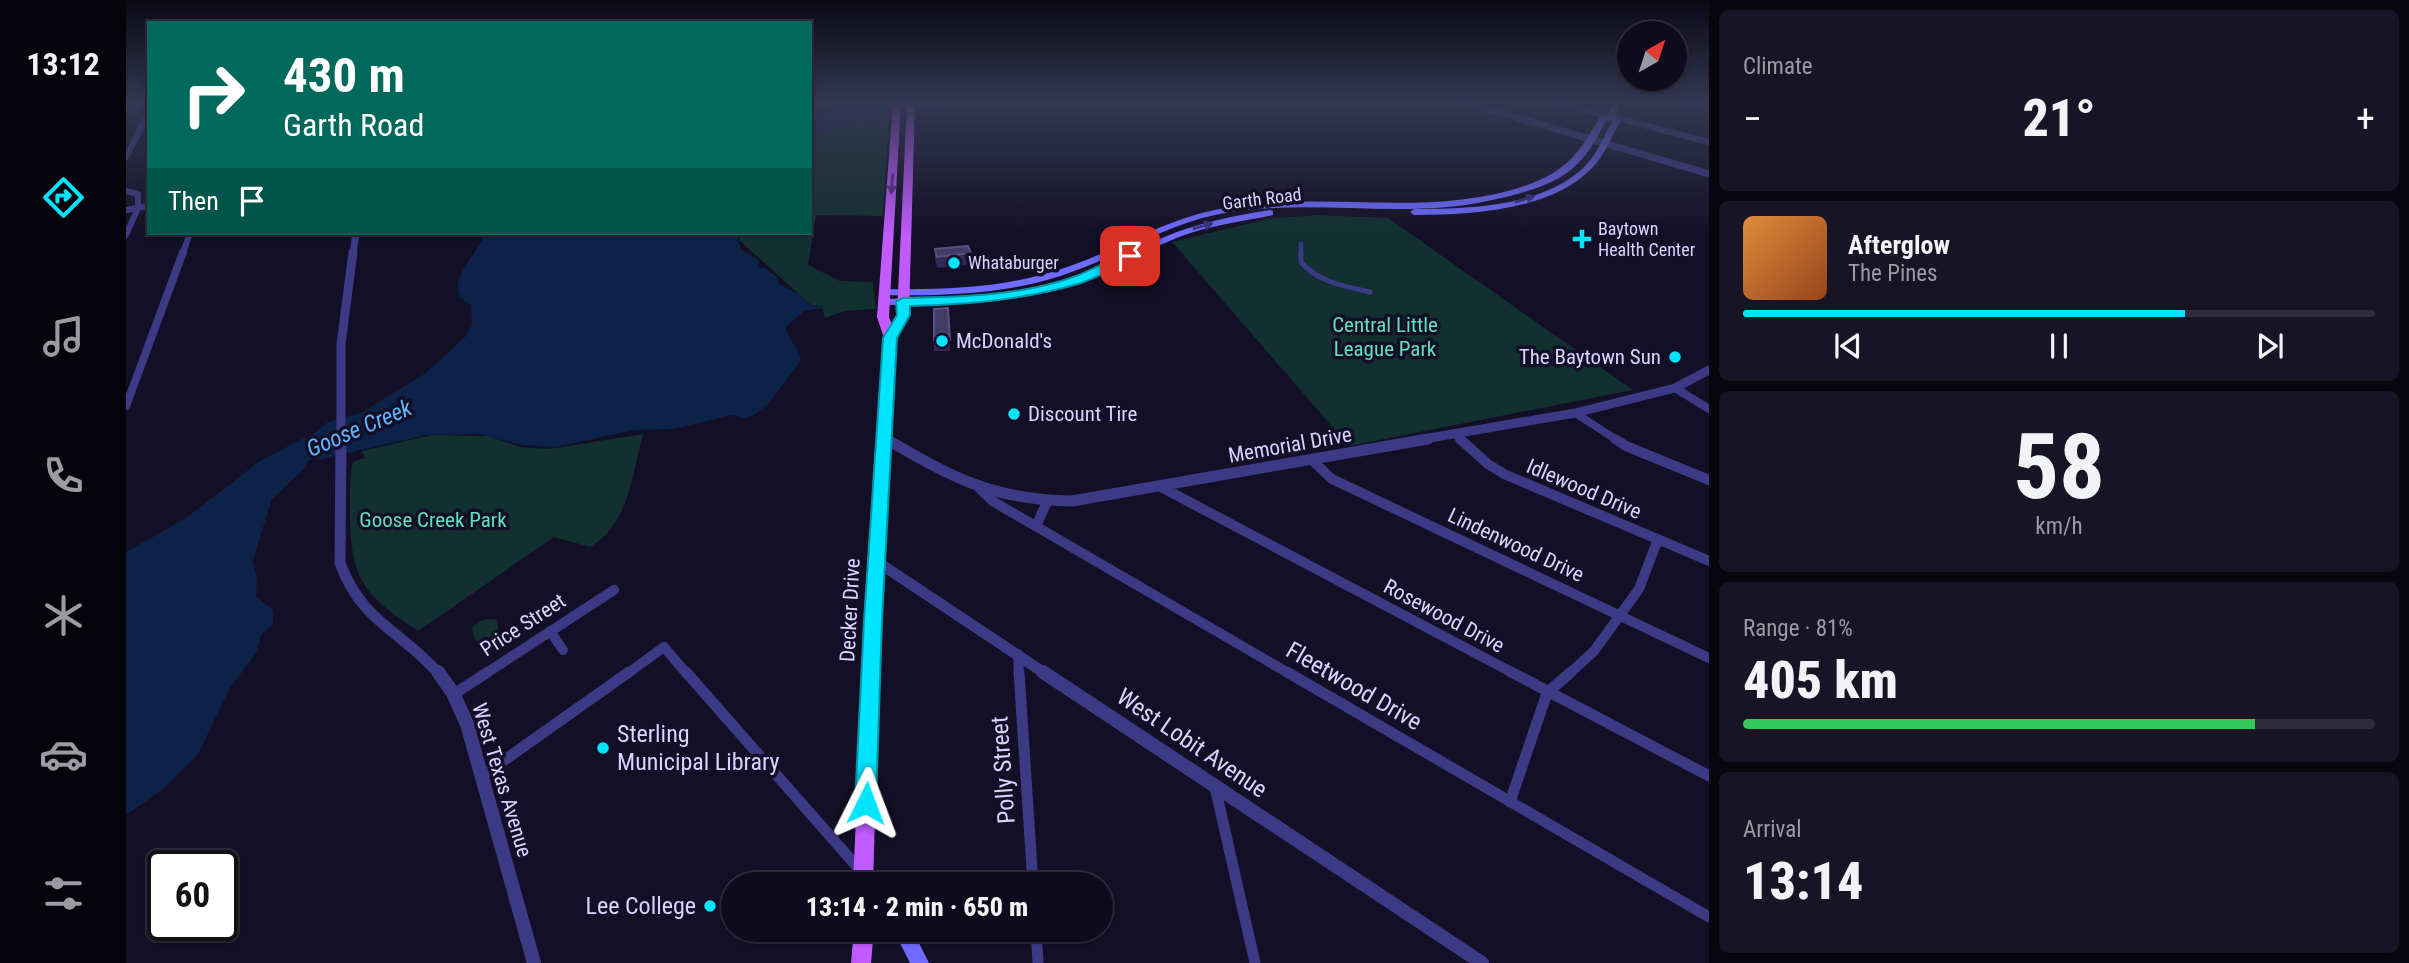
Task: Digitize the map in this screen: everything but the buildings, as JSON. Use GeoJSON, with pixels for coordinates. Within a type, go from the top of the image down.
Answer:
{"type":"FeatureCollection","features":[{"type":"Feature","properties":{"kind":"main road","name":"Decker Drive"},"geometry":{"type":"LineString","coordinates":[[866,872],[876,561],[890,338],[883,317],[894,147]]}},
{"type":"Feature","properties":{"kind":"main road","name":"Decker Drive"},"geometry":{"type":"LineString","coordinates":[[890,338],[903,315],[909,147]]}},
{"type":"Feature","properties":{"kind":"main road","name":"Garth Road"},"geometry":{"type":"LineString","coordinates":[[884,297],[1025,288],[1095,273],[1164,240],[1226,220],[1275,212],[1319,206],[1475,201],[1540,183],[1572,167],[1587,147]]}},
{"type":"Feature","properties":{"kind":"main road","name":"Garth Road"},"geometry":{"type":"LineString","coordinates":[[1025,288],[1084,265],[1175,223],[1219,212],[1294,202],[1437,213],[1488,208],[1527,200],[1573,180],[1588,169],[1602,147]]}},
{"type":"Feature","properties":{"kind":"main road"},"geometry":{"type":"LineString","coordinates":[[1540,183],[1552,190]]}},
{"type":"Feature","properties":{"kind":"main road"},"geometry":{"type":"LineString","coordinates":[[1475,201],[1488,208]]}},
{"type":"Feature","properties":{"kind":"main road"},"geometry":{"type":"LineString","coordinates":[[1219,212],[1226,220]]}},
{"type":"Feature","properties":{"kind":"main road"},"geometry":{"type":"LineString","coordinates":[[1153,233],[1164,240]]}},
{"type":"Feature","properties":{"kind":"main road"},"geometry":{"type":"LineString","coordinates":[[1084,265],[1095,273]]}},
{"type":"Feature","properties":{"kind":"main road"},"geometry":{"type":"LineString","coordinates":[[861,963],[863,942]]}},
{"type":"Feature","properties":{"kind":"main road"},"geometry":{"type":"LineString","coordinates":[[909,942],[920,963]]}},
{"type":"Feature","properties":{"kind":"street"},"geometry":{"type":"LineString","coordinates":[[1614,147],[1709,174]]}},
{"type":"Feature","properties":{"kind":"street"},"geometry":{"type":"LineString","coordinates":[[126,191],[138,194],[138,208],[126,235]]}},
{"type":"Feature","properties":{"kind":"street"},"geometry":{"type":"LineString","coordinates":[[126,210],[147,206]]}},
{"type":"Feature","properties":{"kind":"street"},"geometry":{"type":"LineString","coordinates":[[126,406],[189,235]]}},
{"type":"Feature","properties":{"kind":"street","name":"West Texas Avenue"},"geometry":{"type":"LineString","coordinates":[[356,235],[341,344],[340,563],[353,594],[377,621],[421,652],[440,672],[454,694],[474,741],[534,963]]}},
{"type":"Feature","properties":{"kind":"street"},"geometry":{"type":"LineString","coordinates":[[1301,244],[1301,262],[1310,273],[1324,280],[1370,292]]}},
{"type":"Feature","properties":{"kind":"street","name":"Memorial Drive"},"geometry":{"type":"LineString","coordinates":[[883,437],[952,477],[980,489],[1047,502],[1072,501],[1575,413],[1675,388],[1709,370]]}},
{"type":"Feature","properties":{"kind":"street"},"geometry":{"type":"LineString","coordinates":[[1675,388],[1709,409]]}},
{"type":"Feature","properties":{"kind":"street"},"geometry":{"type":"LineString","coordinates":[[1575,413],[1626,446],[1709,480]]}},
{"type":"Feature","properties":{"kind":"street","name":"Idlewood Drive"},"geometry":{"type":"LineString","coordinates":[[1455,434],[1488,464],[1504,474],[1709,561]]}},
{"type":"Feature","properties":{"kind":"street","name":"Lindenwood Drive"},"geometry":{"type":"LineString","coordinates":[[1312,460],[1332,479],[1709,658]]}},
{"type":"Feature","properties":{"kind":"street","name":"Rosewood Drive"},"geometry":{"type":"LineString","coordinates":[[1161,487],[1547,693],[1709,776]]}},
{"type":"Feature","properties":{"kind":"street","name":"Fleetwood Drive"},"geometry":{"type":"LineString","coordinates":[[980,489],[994,502],[1709,917]]}},
{"type":"Feature","properties":{"kind":"street"},"geometry":{"type":"LineString","coordinates":[[1036,526],[1047,502]]}},
{"type":"Feature","properties":{"kind":"street"},"geometry":{"type":"LineString","coordinates":[[1510,802],[1547,693],[1594,651],[1621,615],[1639,589],[1658,539]]}},
{"type":"Feature","properties":{"kind":"street","name":"West Lobit Avenue"},"geometry":{"type":"LineString","coordinates":[[876,561],[1482,963]]}},
{"type":"Feature","properties":{"kind":"street","name":"Price Street"},"geometry":{"type":"LineString","coordinates":[[454,694],[614,590]]}},
{"type":"Feature","properties":{"kind":"street"},"geometry":{"type":"LineString","coordinates":[[550,631],[563,650]]}},
{"type":"Feature","properties":{"kind":"street"},"geometry":{"type":"LineString","coordinates":[[482,776],[664,647],[859,872]]}},
{"type":"Feature","properties":{"kind":"street","name":"Polly Street"},"geometry":{"type":"LineString","coordinates":[[1018,654],[1032,872]]}},
{"type":"Feature","properties":{"kind":"street"},"geometry":{"type":"LineString","coordinates":[[1215,786],[1255,963]]}},
{"type":"Feature","properties":{"kind":"street"},"geometry":{"type":"LineString","coordinates":[[1037,942],[1038,963]]}},
{"type":"Feature","properties":{"kind":"green space"},"geometry":{"type":"Polygon","coordinates":[[[812,147],[887,147],[883,216],[816,215],[808,265],[840,281],[873,282],[876,309],[844,311],[825,318],[822,306],[811,305],[739,240],[741,235],[812,235],[812,147]]]}},
{"type":"Feature","properties":{"kind":"green space","name":"Central Little League Park"},"geometry":{"type":"Polygon","coordinates":[[[1316,215],[1388,218],[1633,390],[1349,446],[1172,242],[1267,219],[1316,215]]]}},
{"type":"Feature","properties":{"kind":"green space","name":"Goose Creek Park"},"geometry":{"type":"Polygon","coordinates":[[[643,434],[627,497],[621,512],[603,537],[590,547],[554,537],[418,631],[374,597],[358,572],[351,539],[350,489],[353,462],[365,458],[362,451],[432,435],[489,436],[520,447],[549,449],[643,434]]]}},
{"type":"Feature","properties":{"kind":"green space"},"geometry":{"type":"Polygon","coordinates":[[[496,619],[499,633],[491,641],[483,639],[479,643],[474,638],[472,628],[479,621],[496,619]]]}},
{"type":"Feature","properties":{"kind":"water","name":"Goose Creek"},"geometry":{"type":"Polygon","coordinates":[[[484,235],[739,235],[741,250],[757,259],[760,268],[765,268],[778,278],[779,284],[799,294],[810,305],[822,308],[804,311],[786,327],[801,360],[769,403],[754,415],[744,418],[733,415],[673,429],[634,430],[556,447],[523,445],[479,434],[426,435],[322,459],[310,459],[304,469],[272,499],[253,560],[257,580],[256,596],[273,610],[273,624],[261,635],[256,653],[230,688],[198,754],[163,789],[126,815],[126,552],[186,518],[260,461],[316,432],[328,422],[361,413],[426,373],[466,336],[472,325],[471,305],[460,298],[459,281],[484,235]]]}},
{"type":"Feature","properties":{"kind":"place","name":"Baytown Health Center"},"geometry":{"type":"Point","coordinates":[1582,239]}},
{"type":"Feature","properties":{"kind":"place","name":"Whataburger"},"geometry":{"type":"Point","coordinates":[954,263]}},
{"type":"Feature","properties":{"kind":"place","name":"McDonald's"},"geometry":{"type":"Point","coordinates":[942,341]}},
{"type":"Feature","properties":{"kind":"place","name":"The Baytown Sun"},"geometry":{"type":"Point","coordinates":[1675,357]}},
{"type":"Feature","properties":{"kind":"place","name":"Discount Tire"},"geometry":{"type":"Point","coordinates":[1014,414]}},
{"type":"Feature","properties":{"kind":"place","name":"Sterling Municipal Library"},"geometry":{"type":"Point","coordinates":[603,748]}},
{"type":"Feature","properties":{"kind":"place","name":"Lee College"},"geometry":{"type":"Point","coordinates":[710,906]}},
{"type":"Feature","properties":{"kind":"route"},"geometry":{"type":"LineString","coordinates":[[866,803],[883,430],[890,338],[903,315],[903,302],[954,301],[1027,293],[1079,280],[1130,256]]}}]}
